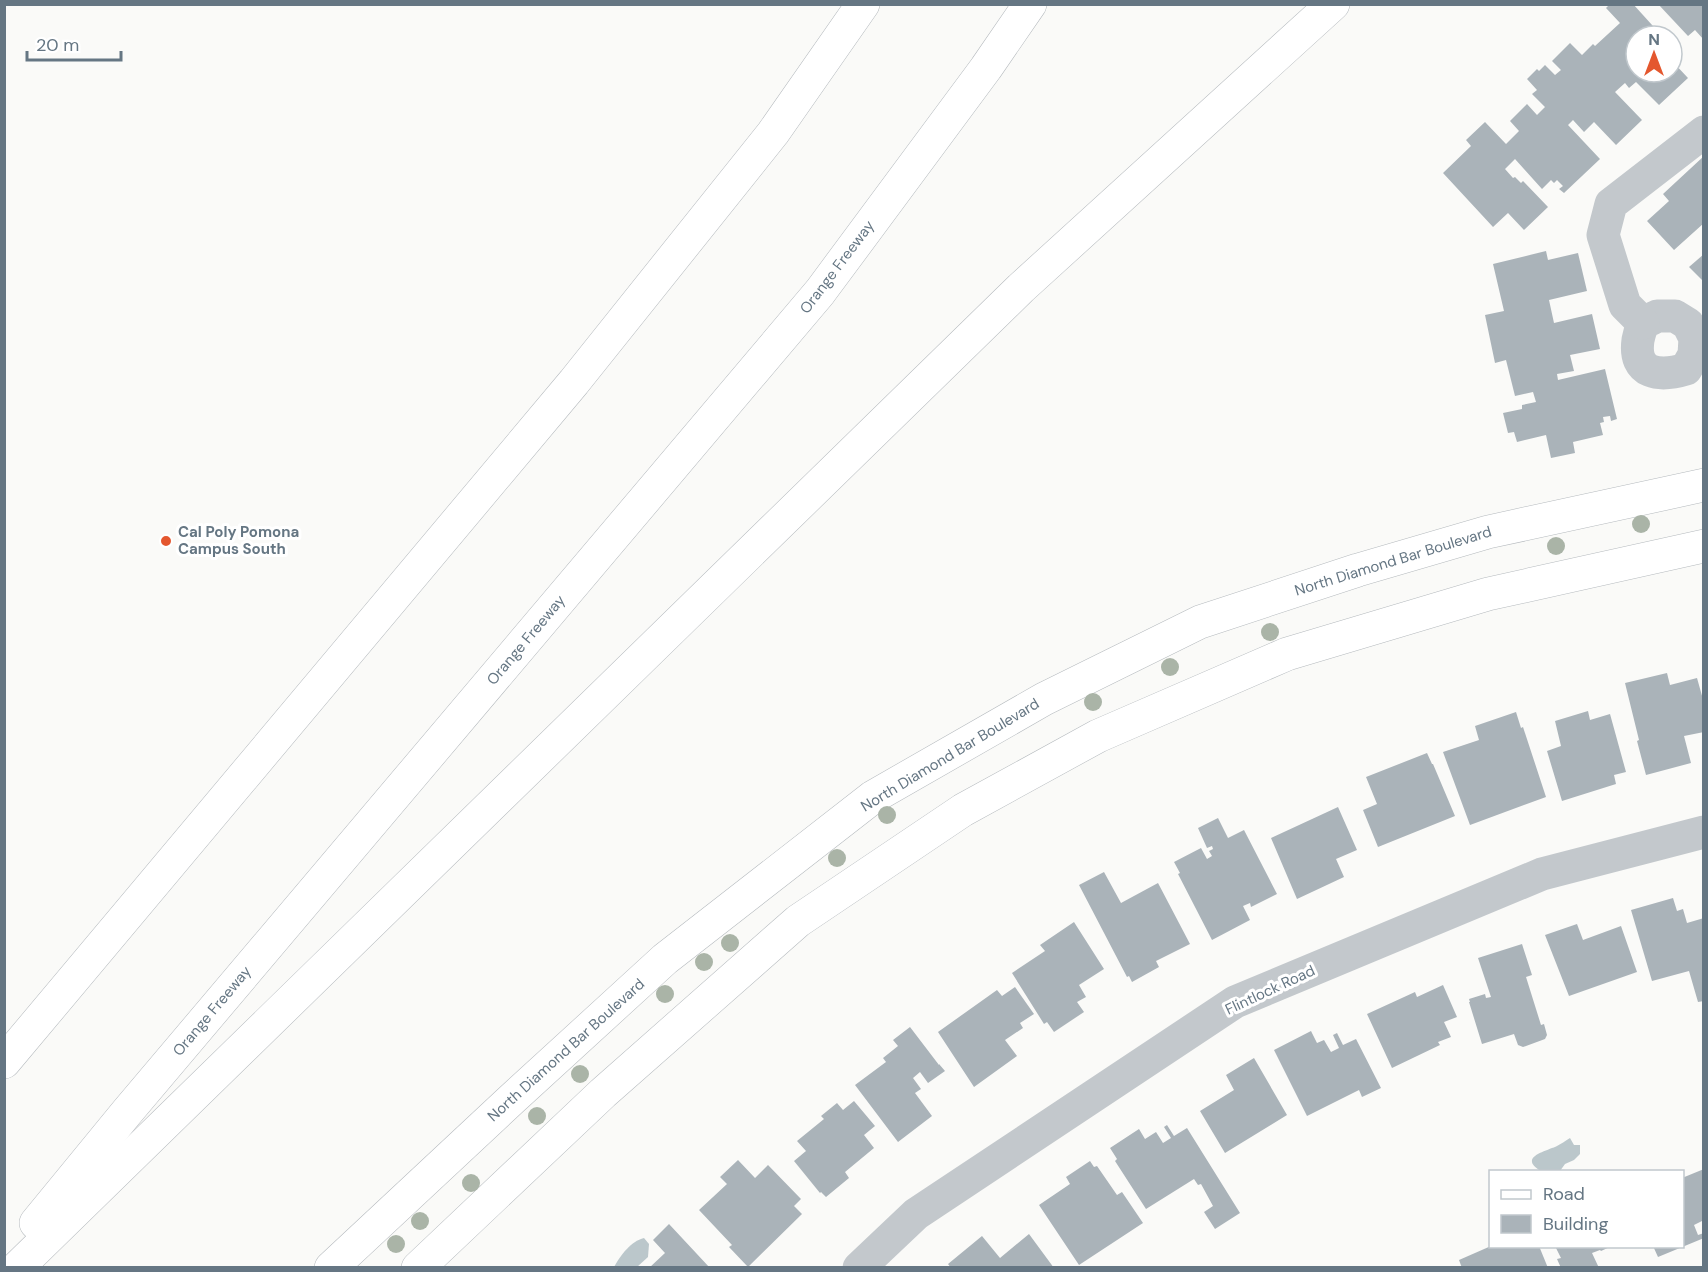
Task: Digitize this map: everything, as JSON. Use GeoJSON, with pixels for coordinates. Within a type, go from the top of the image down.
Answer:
{"type":"FeatureCollection","features":[{"type":"Feature","properties":{"kind":"main road"},"geometry":{"type":"LineString","coordinates":[[773,133],[841,4]]}},
{"type":"Feature","properties":{"kind":"main road"},"geometry":{"type":"LineString","coordinates":[[4,1062],[566,392],[773,133],[863,4]]}},
{"type":"Feature","properties":{"kind":"main road","name":"Orange Freeway"},"geometry":{"type":"LineString","coordinates":[[4,1262],[142,1094],[820,292],[979,77],[1030,4]]}},
{"type":"Feature","properties":{"kind":"main road"},"geometry":{"type":"LineString","coordinates":[[17,1268],[1021,288],[1333,4]]}},
{"type":"Feature","properties":{"kind":"main road","name":"North Diamond Bar Boulevard"},"geometry":{"type":"LineString","coordinates":[[332,1268],[665,959],[873,797],[1044,699],[1200,622],[1347,574],[1488,531],[1704,485]]}},
{"type":"Feature","properties":{"kind":"main road"},"geometry":{"type":"LineString","coordinates":[[418,1268],[603,1093],[798,921],[963,810],[1098,736],[1287,654],[1488,594],[1704,546]]}},
{"type":"Feature","properties":{"kind":"street"},"geometry":{"type":"LineString","coordinates":[[1643,323],[1625,305],[1603,235],[1611,204],[1704,132]]}},
{"type":"Feature","properties":{"kind":"street","name":"Flintlock Road"},"geometry":{"type":"LineString","coordinates":[[859,1268],[916,1214],[1235,1002],[1542,874],[1704,832]]}},
{"type":"Feature","properties":{"kind":"shaded area"},"geometry":{"type":"Polygon","coordinates":[[[1570,1138],[1574,1145],[1580,1145],[1580,1154],[1565,1164],[1561,1170],[1540,1170],[1534,1166],[1532,1162],[1536,1155],[1570,1138]]]}},
{"type":"Feature","properties":{"kind":"shaded area"},"geometry":{"type":"Polygon","coordinates":[[[644,1238],[649,1244],[648,1257],[637,1267],[614,1267],[630,1246],[644,1238]]]}},
{"type":"Feature","properties":{"kind":"building"},"geometry":{"type":"Polygon","coordinates":[[[1610,4],[1633,4],[1651,24],[1624,24],[1624,84],[1615,92],[1642,120],[1616,145],[1594,122],[1584,132],[1573,120],[1568,125],[1600,159],[1564,193],[1559,189],[1563,186],[1557,180],[1554,183],[1551,180],[1542,189],[1515,159],[1505,169],[1513,178],[1515,177],[1521,183],[1523,181],[1548,207],[1524,230],[1508,213],[1493,227],[1443,173],[1471,146],[1466,140],[1485,122],[1506,144],[1519,131],[1510,121],[1527,104],[1537,115],[1545,107],[1532,94],[1537,90],[1527,79],[1545,65],[1555,75],[1561,70],[1552,61],[1570,43],[1582,55],[1593,44],[1595,46],[1620,23],[1606,8],[1610,4]]]}},
{"type":"Feature","properties":{"kind":"building"},"geometry":{"type":"Polygon","coordinates":[[[1658,4],[1704,4],[1704,40],[1695,30],[1688,36],[1684,32],[1684,24],[1677,24],[1658,4]]]}},
{"type":"Feature","properties":{"kind":"building"},"geometry":{"type":"Polygon","coordinates":[[[1638,84],[1682,84],[1659,105],[1638,84]]]}},
{"type":"Feature","properties":{"kind":"building"},"geometry":{"type":"Polygon","coordinates":[[[1704,156],[1704,223],[1674,250],[1647,221],[1669,201],[1663,194],[1704,156]]]}},
{"type":"Feature","properties":{"kind":"building"},"geometry":{"type":"Polygon","coordinates":[[[1546,251],[1548,260],[1578,253],[1587,291],[1549,300],[1554,323],[1592,314],[1600,349],[1570,355],[1574,371],[1557,374],[1558,380],[1605,369],[1617,419],[1611,421],[1610,416],[1603,417],[1604,422],[1600,423],[1603,435],[1573,442],[1575,453],[1551,458],[1546,435],[1517,442],[1514,432],[1508,433],[1503,413],[1522,409],[1522,405],[1536,402],[1533,392],[1515,396],[1506,360],[1495,363],[1485,315],[1504,311],[1493,264],[1546,251]]]}},
{"type":"Feature","properties":{"kind":"building"},"geometry":{"type":"Polygon","coordinates":[[[1704,254],[1704,282],[1689,267],[1704,254]]]}},
{"type":"Feature","properties":{"kind":"building"},"geometry":{"type":"Polygon","coordinates":[[[1667,673],[1670,685],[1697,678],[1704,703],[1704,732],[1684,736],[1691,763],[1646,775],[1625,683],[1667,673]]]}},
{"type":"Feature","properties":{"kind":"building"},"geometry":{"type":"Polygon","coordinates":[[[1588,711],[1590,720],[1610,714],[1626,772],[1614,775],[1616,784],[1562,801],[1547,751],[1561,746],[1555,721],[1588,711]]]}},
{"type":"Feature","properties":{"kind":"building"},"geometry":{"type":"Polygon","coordinates":[[[1516,712],[1546,797],[1470,825],[1443,752],[1479,740],[1475,726],[1516,712]]]}},
{"type":"Feature","properties":{"kind":"building"},"geometry":{"type":"Polygon","coordinates":[[[1427,753],[1455,816],[1378,847],[1363,810],[1377,804],[1366,777],[1427,753]]]}},
{"type":"Feature","properties":{"kind":"building"},"geometry":{"type":"Polygon","coordinates":[[[1338,807],[1357,850],[1336,859],[1344,877],[1297,899],[1271,838],[1338,807]]]}},
{"type":"Feature","properties":{"kind":"building"},"geometry":{"type":"Polygon","coordinates":[[[1218,818],[1228,838],[1244,830],[1277,894],[1251,907],[1250,903],[1243,906],[1250,920],[1212,940],[1174,862],[1201,848],[1207,859],[1212,856],[1209,851],[1213,849],[1212,846],[1207,848],[1198,828],[1218,818]]]}},
{"type":"Feature","properties":{"kind":"building"},"geometry":{"type":"Polygon","coordinates":[[[1104,872],[1121,903],[1158,883],[1190,944],[1156,961],[1159,967],[1132,982],[1129,976],[1127,977],[1079,885],[1104,872]]]}},
{"type":"Feature","properties":{"kind":"building"},"geometry":{"type":"Polygon","coordinates":[[[1673,898],[1677,911],[1683,909],[1687,923],[1704,918],[1704,1001],[1698,1002],[1689,971],[1652,981],[1631,910],[1673,898]]]}},
{"type":"Feature","properties":{"kind":"building"},"geometry":{"type":"Polygon","coordinates":[[[1074,922],[1104,969],[1079,985],[1086,997],[1077,1002],[1084,1012],[1054,1032],[1047,1022],[1044,1024],[1012,973],[1045,951],[1040,945],[1074,922]]]}},
{"type":"Feature","properties":{"kind":"building"},"geometry":{"type":"Polygon","coordinates":[[[1577,924],[1583,940],[1621,926],[1637,972],[1569,996],[1545,935],[1577,924]]]}},
{"type":"Feature","properties":{"kind":"building"},"geometry":{"type":"Polygon","coordinates":[[[1522,944],[1532,975],[1526,977],[1541,1025],[1544,1024],[1547,1035],[1545,1039],[1523,1047],[1518,1045],[1514,1034],[1482,1044],[1469,999],[1485,994],[1486,998],[1491,997],[1478,958],[1522,944]]]}},
{"type":"Feature","properties":{"kind":"building"},"geometry":{"type":"Polygon","coordinates":[[[1443,985],[1457,1017],[1444,1022],[1451,1037],[1438,1042],[1440,1045],[1392,1068],[1367,1014],[1415,992],[1417,997],[1443,985]]]}},
{"type":"Feature","properties":{"kind":"building"},"geometry":{"type":"Polygon","coordinates":[[[1015,987],[1034,1014],[1020,1023],[1023,1028],[1005,1040],[1017,1056],[974,1087],[938,1032],[997,990],[1002,996],[1015,987]]]}},
{"type":"Feature","properties":{"kind":"building"},"geometry":{"type":"Polygon","coordinates":[[[910,1027],[945,1071],[928,1083],[920,1072],[913,1078],[921,1089],[915,1093],[932,1116],[898,1142],[855,1085],[886,1062],[883,1058],[898,1046],[893,1040],[910,1027]]]}},
{"type":"Feature","properties":{"kind":"building"},"geometry":{"type":"Polygon","coordinates":[[[1311,1031],[1317,1043],[1324,1040],[1331,1052],[1339,1048],[1333,1035],[1337,1033],[1343,1045],[1356,1039],[1381,1088],[1362,1097],[1359,1090],[1307,1116],[1274,1050],[1311,1031]]]}},
{"type":"Feature","properties":{"kind":"building"},"geometry":{"type":"Polygon","coordinates":[[[1254,1058],[1287,1115],[1225,1153],[1200,1111],[1234,1090],[1226,1075],[1254,1058]]]}},
{"type":"Feature","properties":{"kind":"building"},"geometry":{"type":"Polygon","coordinates":[[[854,1101],[875,1126],[864,1135],[874,1148],[845,1172],[849,1178],[826,1197],[820,1193],[794,1161],[806,1151],[797,1141],[824,1119],[821,1116],[837,1103],[843,1110],[854,1101]]]}},
{"type":"Feature","properties":{"kind":"building"},"geometry":{"type":"Polygon","coordinates":[[[1167,1125],[1174,1136],[1187,1128],[1240,1213],[1215,1229],[1204,1212],[1213,1206],[1201,1184],[1198,1185],[1194,1179],[1146,1209],[1115,1161],[1117,1159],[1110,1148],[1139,1129],[1145,1139],[1156,1132],[1163,1143],[1171,1138],[1164,1127],[1167,1125]]]}},
{"type":"Feature","properties":{"kind":"building"},"geometry":{"type":"Polygon","coordinates":[[[738,1160],[755,1178],[768,1165],[801,1199],[794,1206],[802,1214],[748,1267],[729,1247],[732,1245],[699,1210],[727,1184],[720,1177],[738,1160]]]}},
{"type":"Feature","properties":{"kind":"building"},"geometry":{"type":"Polygon","coordinates":[[[1090,1161],[1094,1167],[1097,1166],[1117,1195],[1122,1192],[1143,1223],[1079,1265],[1039,1205],[1070,1184],[1066,1177],[1090,1161]]]}},
{"type":"Feature","properties":{"kind":"building"},"geometry":{"type":"Polygon","coordinates":[[[1704,1169],[1704,1220],[1694,1225],[1698,1235],[1704,1233],[1704,1238],[1684,1246],[1684,1177],[1704,1169]]]}},
{"type":"Feature","properties":{"kind":"building"},"geometry":{"type":"Polygon","coordinates":[[[669,1224],[710,1268],[649,1268],[665,1253],[653,1240],[669,1224]]]}},
{"type":"Feature","properties":{"kind":"building"},"geometry":{"type":"Polygon","coordinates":[[[1029,1234],[1054,1268],[951,1268],[948,1264],[982,1236],[1000,1258],[1029,1234]]]}},
{"type":"Feature","properties":{"kind":"building"},"geometry":{"type":"Polygon","coordinates":[[[1489,1247],[1540,1248],[1548,1268],[1462,1268],[1459,1260],[1489,1247]]]}},
{"type":"Feature","properties":{"kind":"building"},"geometry":{"type":"Polygon","coordinates":[[[1556,1248],[1608,1248],[1592,1253],[1599,1268],[1561,1268],[1557,1259],[1561,1258],[1556,1248]]]}},
{"type":"Feature","properties":{"kind":"building"},"geometry":{"type":"Polygon","coordinates":[[[1654,1248],[1680,1248],[1658,1257],[1654,1248]]]}},
{"type":"Feature","properties":{"kind":"place","name":"Cal Poly Pomona Campus South"},"geometry":{"type":"Point","coordinates":[166,541]}}]}
